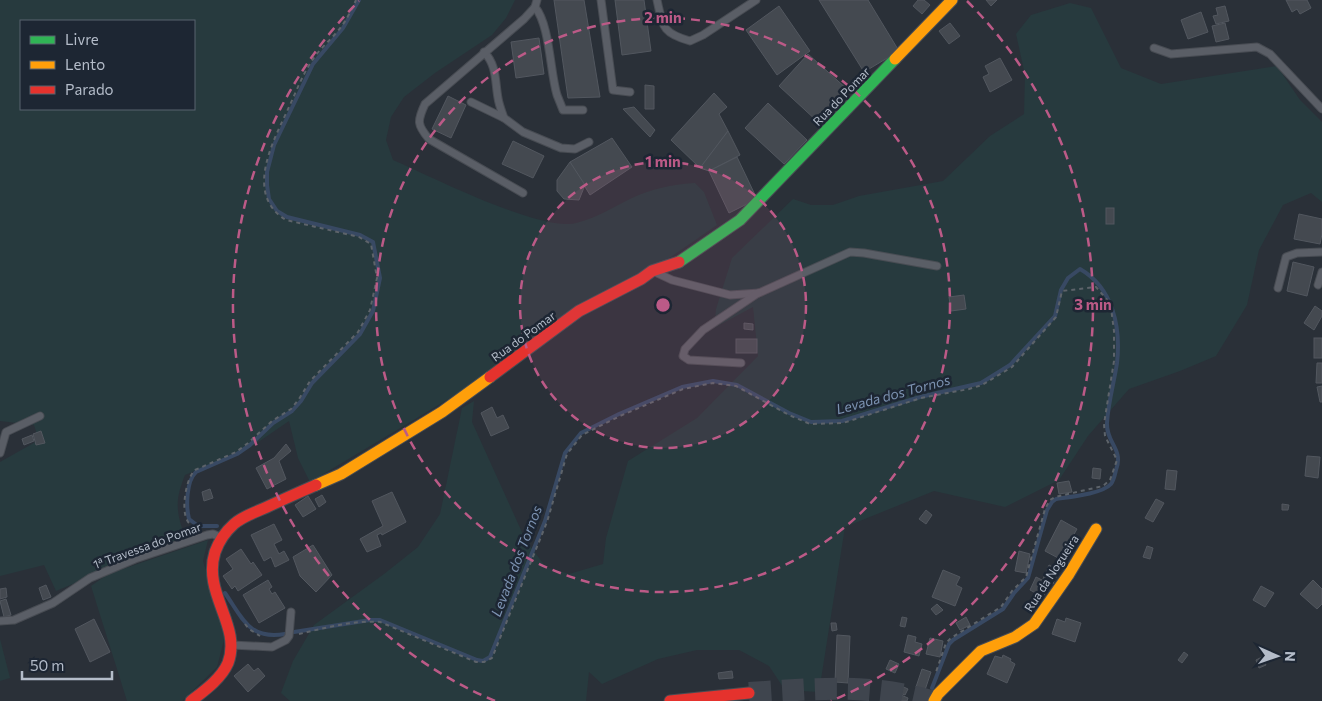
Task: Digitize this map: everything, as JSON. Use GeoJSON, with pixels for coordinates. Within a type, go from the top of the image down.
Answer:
{"type":"FeatureCollection","features":[{"type":"Feature","properties":{"kind":"street","name":"Rua do Pomar"},"geometry":{"type":"LineString","coordinates":[[232,645],[231,636],[210,574],[217,536],[242,518],[341,474],[442,412],[579,311],[652,271],[683,260],[740,220],[952,0]]}},
{"type":"Feature","properties":{"kind":"street","name":"Rua da Nogueira"},"geometry":{"type":"LineString","coordinates":[[934,701],[944,687],[981,650],[1015,637],[1034,624],[1069,574],[1096,529]]}},
{"type":"Feature","properties":{"kind":"street"},"geometry":{"type":"LineString","coordinates":[[191,701],[221,674],[228,662],[232,645]]}},
{"type":"Feature","properties":{"kind":"street"},"geometry":{"type":"LineString","coordinates":[[670,701],[749,693]]}},
{"type":"Feature","properties":{"kind":"lane"},"geometry":{"type":"LineString","coordinates":[[601,0],[613,90],[630,92]]}},
{"type":"Feature","properties":{"kind":"lane"},"geometry":{"type":"LineString","coordinates":[[657,0],[663,25],[674,36],[690,41],[703,35],[756,0]]}},
{"type":"Feature","properties":{"kind":"lane"},"geometry":{"type":"LineString","coordinates":[[523,192],[429,139],[420,128],[420,116],[425,104],[451,84],[484,52],[524,19],[536,4],[544,28],[557,95],[563,110],[583,110]]}},
{"type":"Feature","properties":{"kind":"lane"},"geometry":{"type":"LineString","coordinates":[[1154,48],[1171,54],[1257,47],[1270,54],[1322,109]]}},
{"type":"Feature","properties":{"kind":"lane"},"geometry":{"type":"LineString","coordinates":[[484,52],[494,67],[498,100],[504,118]]}},
{"type":"Feature","properties":{"kind":"lane"},"geometry":{"type":"LineString","coordinates":[[471,102],[504,118],[522,132],[561,148],[575,149],[589,142]]}},
{"type":"Feature","properties":{"kind":"lane"},"geometry":{"type":"LineString","coordinates":[[741,363],[689,360],[683,356],[685,349],[703,330],[759,293],[850,252],[937,266]]}},
{"type":"Feature","properties":{"kind":"lane"},"geometry":{"type":"LineString","coordinates":[[1278,288],[1286,257],[1297,253],[1322,252]]}},
{"type":"Feature","properties":{"kind":"lane"},"geometry":{"type":"LineString","coordinates":[[652,271],[672,280],[730,295],[759,293]]}},
{"type":"Feature","properties":{"kind":"lane"},"geometry":{"type":"LineString","coordinates":[[1318,285],[1322,272]]}},
{"type":"Feature","properties":{"kind":"lane"},"geometry":{"type":"LineString","coordinates":[[0,452],[6,432],[40,416]]}},
{"type":"Feature","properties":{"kind":"lane","name":"1ª Travessa do Pomar"},"geometry":{"type":"LineString","coordinates":[[0,622],[14,620],[53,603],[90,578],[135,560],[217,536]]}},
{"type":"Feature","properties":{"kind":"lane"},"geometry":{"type":"LineString","coordinates":[[232,645],[272,647],[286,640],[289,636],[291,612]]}},
{"type":"Feature","properties":{"kind":"path"},"geometry":{"type":"LineString","coordinates":[[217,536],[208,529],[192,526],[185,517],[186,487],[191,474],[195,470],[236,452],[272,421],[291,409],[310,381],[358,332],[370,310],[377,278],[371,244],[359,237],[286,220],[275,213],[267,200],[264,185],[264,171],[272,144],[299,86],[311,62],[341,26],[356,0]]}},
{"type":"Feature","properties":{"kind":"path"},"geometry":{"type":"LineString","coordinates":[[289,636],[338,626],[380,622],[476,662],[484,662],[492,658],[547,522],[567,454],[582,435],[620,416],[683,389],[713,383],[736,386],[810,424],[843,423],[921,398],[970,389],[982,385],[1012,367],[1056,317],[1062,291],[1096,287],[1108,301],[1111,308],[1114,331],[1114,361],[1104,424],[1105,436],[1117,460],[1110,480],[1101,487],[1055,497],[1050,500],[1045,509],[1026,577],[1012,591],[1001,607],[952,638],[946,643],[944,649]]}},
{"type":"Feature","properties":{"kind":"path"},"geometry":{"type":"LineString","coordinates":[[244,623],[249,629],[266,638]]}},
{"type":"Feature","properties":{"kind":"green space"},"geometry":{"type":"Polygon","coordinates":[[[0,0],[515,0],[506,18],[492,35],[435,73],[404,97],[391,117],[386,140],[393,160],[485,201],[537,219],[559,224],[584,221],[632,198],[655,190],[695,183],[704,192],[717,225],[567,325],[310,482],[298,458],[289,421],[248,449],[185,475],[180,489],[178,514],[182,528],[190,533],[167,545],[56,591],[44,565],[0,576],[0,462],[39,440],[34,425],[0,421],[0,0]]]}},
{"type":"Feature","properties":{"kind":"green space"},"geometry":{"type":"Polygon","coordinates":[[[1070,3],[1091,8],[1121,68],[1161,84],[1277,66],[1300,100],[1322,122],[1322,202],[1311,193],[1283,205],[1259,250],[1247,305],[1216,356],[1129,389],[1088,436],[1059,480],[1005,507],[934,491],[845,527],[819,692],[785,690],[769,666],[739,650],[697,650],[658,659],[602,684],[589,672],[586,701],[290,701],[281,693],[293,661],[314,625],[418,547],[440,514],[462,408],[474,401],[472,422],[526,541],[546,567],[569,574],[603,564],[606,538],[628,461],[697,418],[758,356],[753,307],[714,328],[716,309],[732,258],[793,199],[811,205],[833,205],[859,196],[943,181],[990,136],[1024,114],[1025,75],[1016,34],[1031,15],[1070,3]]]}},
{"type":"Feature","properties":{"kind":"green space"},"geometry":{"type":"Polygon","coordinates":[[[208,540],[203,561],[225,636],[217,667],[182,701],[127,701],[91,586],[108,574],[208,540]]]}},
{"type":"Feature","properties":{"kind":"green space"},"geometry":{"type":"Polygon","coordinates":[[[0,639],[10,678],[0,681],[0,639]]]}},
{"type":"Feature","properties":{"kind":"building"},"geometry":{"type":"Polygon","coordinates":[[[554,0],[584,0],[600,97],[568,98],[554,0]]]}},
{"type":"Feature","properties":{"kind":"building"},"geometry":{"type":"Polygon","coordinates":[[[615,0],[644,0],[651,51],[622,55],[615,0]]]}},
{"type":"Feature","properties":{"kind":"building"},"geometry":{"type":"Polygon","coordinates":[[[819,0],[868,0],[899,51],[864,72],[819,0]]]}},
{"type":"Feature","properties":{"kind":"building"},"geometry":{"type":"Polygon","coordinates":[[[918,0],[924,0],[930,5],[922,14],[913,6],[918,0]]]}},
{"type":"Feature","properties":{"kind":"building"},"geometry":{"type":"Polygon","coordinates":[[[986,0],[997,0],[991,6],[986,0]]]}},
{"type":"Feature","properties":{"kind":"building"},"geometry":{"type":"Polygon","coordinates":[[[1286,0],[1307,0],[1311,8],[1300,14],[1297,9],[1292,12],[1286,0]]]}},
{"type":"Feature","properties":{"kind":"building"},"geometry":{"type":"Polygon","coordinates":[[[779,6],[810,51],[777,75],[746,30],[779,6]]]}},
{"type":"Feature","properties":{"kind":"building"},"geometry":{"type":"Polygon","coordinates":[[[1225,6],[1229,21],[1216,24],[1213,16],[1218,15],[1216,8],[1225,6]]]}},
{"type":"Feature","properties":{"kind":"building"},"geometry":{"type":"Polygon","coordinates":[[[1201,12],[1208,32],[1188,39],[1181,20],[1201,12]]]}},
{"type":"Feature","properties":{"kind":"building"},"geometry":{"type":"Polygon","coordinates":[[[950,23],[960,36],[949,44],[939,31],[950,23]]]}},
{"type":"Feature","properties":{"kind":"building"},"geometry":{"type":"Polygon","coordinates":[[[1225,23],[1229,39],[1216,42],[1212,26],[1225,23]]]}},
{"type":"Feature","properties":{"kind":"building"},"geometry":{"type":"Polygon","coordinates":[[[539,38],[544,74],[516,78],[511,42],[539,38]]]}},
{"type":"Feature","properties":{"kind":"building"},"geometry":{"type":"Polygon","coordinates":[[[808,54],[848,90],[818,122],[779,86],[808,54]]]}},
{"type":"Feature","properties":{"kind":"building"},"geometry":{"type":"Polygon","coordinates":[[[1000,58],[1012,80],[990,92],[983,77],[989,74],[985,66],[1000,58]]]}},
{"type":"Feature","properties":{"kind":"building"},"geometry":{"type":"Polygon","coordinates":[[[645,85],[654,86],[654,109],[645,109],[645,85]]]}},
{"type":"Feature","properties":{"kind":"building"},"geometry":{"type":"Polygon","coordinates":[[[714,93],[727,107],[719,114],[728,131],[700,168],[671,140],[714,93]]]}},
{"type":"Feature","properties":{"kind":"building"},"geometry":{"type":"Polygon","coordinates":[[[448,96],[466,105],[451,138],[432,129],[448,96]]]}},
{"type":"Feature","properties":{"kind":"building"},"geometry":{"type":"Polygon","coordinates":[[[768,103],[807,140],[784,164],[745,128],[768,103]]]}},
{"type":"Feature","properties":{"kind":"building"},"geometry":{"type":"Polygon","coordinates":[[[634,107],[655,130],[650,137],[623,109],[634,107]]]}},
{"type":"Feature","properties":{"kind":"building"},"geometry":{"type":"Polygon","coordinates":[[[728,131],[740,155],[709,171],[700,168],[728,131]]]}},
{"type":"Feature","properties":{"kind":"building"},"geometry":{"type":"Polygon","coordinates":[[[612,138],[632,167],[590,195],[570,162],[612,138]]]}},
{"type":"Feature","properties":{"kind":"building"},"geometry":{"type":"Polygon","coordinates":[[[513,141],[544,156],[533,178],[502,164],[513,141]]]}},
{"type":"Feature","properties":{"kind":"building"},"geometry":{"type":"Polygon","coordinates":[[[737,157],[757,199],[729,213],[709,171],[737,157]]]}},
{"type":"Feature","properties":{"kind":"building"},"geometry":{"type":"Polygon","coordinates":[[[570,162],[585,185],[579,200],[564,199],[557,191],[557,180],[570,162]]]}},
{"type":"Feature","properties":{"kind":"building"},"geometry":{"type":"Polygon","coordinates":[[[1106,208],[1114,208],[1114,224],[1106,224],[1106,208]]]}},
{"type":"Feature","properties":{"kind":"building"},"geometry":{"type":"Polygon","coordinates":[[[1299,214],[1322,219],[1320,244],[1294,239],[1299,214]]]}},
{"type":"Feature","properties":{"kind":"building"},"geometry":{"type":"Polygon","coordinates":[[[1293,262],[1314,267],[1307,296],[1287,291],[1293,262]]]}},
{"type":"Feature","properties":{"kind":"building"},"geometry":{"type":"Polygon","coordinates":[[[964,295],[966,309],[951,311],[949,297],[964,295]]]}},
{"type":"Feature","properties":{"kind":"building"},"geometry":{"type":"Polygon","coordinates":[[[1315,306],[1322,311],[1322,316],[1314,330],[1304,323],[1315,306]]]}},
{"type":"Feature","properties":{"kind":"building"},"geometry":{"type":"Polygon","coordinates":[[[744,323],[753,324],[753,330],[744,329],[744,323]]]}},
{"type":"Feature","properties":{"kind":"building"},"geometry":{"type":"Polygon","coordinates":[[[1314,338],[1322,338],[1322,358],[1314,358],[1314,338]]]}},
{"type":"Feature","properties":{"kind":"building"},"geometry":{"type":"Polygon","coordinates":[[[736,339],[757,339],[757,353],[736,353],[736,339]]]}},
{"type":"Feature","properties":{"kind":"building"},"geometry":{"type":"Polygon","coordinates":[[[1317,363],[1322,363],[1322,383],[1316,383],[1317,363]]]}},
{"type":"Feature","properties":{"kind":"building"},"geometry":{"type":"Polygon","coordinates":[[[1322,386],[1322,402],[1320,402],[1317,387],[1322,386]]]}},
{"type":"Feature","properties":{"kind":"building"},"geometry":{"type":"Polygon","coordinates":[[[492,407],[497,418],[503,415],[509,428],[491,436],[481,413],[492,407]]]}},
{"type":"Feature","properties":{"kind":"building"},"geometry":{"type":"Polygon","coordinates":[[[41,431],[45,443],[36,445],[33,434],[41,431]]]}},
{"type":"Feature","properties":{"kind":"building"},"geometry":{"type":"Polygon","coordinates":[[[32,435],[34,441],[24,445],[22,439],[32,435]]]}},
{"type":"Feature","properties":{"kind":"building"},"geometry":{"type":"Polygon","coordinates":[[[286,444],[291,451],[279,461],[286,479],[267,489],[256,468],[274,458],[286,444]]]}},
{"type":"Feature","properties":{"kind":"building"},"geometry":{"type":"Polygon","coordinates":[[[1307,456],[1320,457],[1318,478],[1305,476],[1307,456]]]}},
{"type":"Feature","properties":{"kind":"building"},"geometry":{"type":"Polygon","coordinates":[[[1093,468],[1101,469],[1100,479],[1092,478],[1093,468]]]}},
{"type":"Feature","properties":{"kind":"building"},"geometry":{"type":"Polygon","coordinates":[[[1167,470],[1177,471],[1175,490],[1165,489],[1167,470]]]}},
{"type":"Feature","properties":{"kind":"building"},"geometry":{"type":"Polygon","coordinates":[[[1069,481],[1072,492],[1059,494],[1057,483],[1069,481]]]}},
{"type":"Feature","properties":{"kind":"building"},"geometry":{"type":"Polygon","coordinates":[[[210,489],[213,498],[204,501],[202,492],[210,489]]]}},
{"type":"Feature","properties":{"kind":"building"},"geometry":{"type":"Polygon","coordinates":[[[392,492],[406,522],[382,535],[381,533],[377,535],[381,546],[367,552],[360,539],[383,526],[372,501],[392,492]]]}},
{"type":"Feature","properties":{"kind":"building"},"geometry":{"type":"Polygon","coordinates":[[[322,495],[326,502],[319,507],[315,499],[322,495]]]}},
{"type":"Feature","properties":{"kind":"building"},"geometry":{"type":"Polygon","coordinates":[[[308,496],[316,509],[303,517],[295,505],[308,496]]]}},
{"type":"Feature","properties":{"kind":"building"},"geometry":{"type":"Polygon","coordinates":[[[1156,499],[1164,503],[1153,522],[1145,518],[1156,499]]]}},
{"type":"Feature","properties":{"kind":"building"},"geometry":{"type":"Polygon","coordinates":[[[1282,504],[1289,505],[1288,510],[1282,510],[1282,504]]]}},
{"type":"Feature","properties":{"kind":"building"},"geometry":{"type":"Polygon","coordinates":[[[926,510],[932,515],[926,524],[919,519],[926,510]]]}},
{"type":"Feature","properties":{"kind":"building"},"geometry":{"type":"Polygon","coordinates":[[[1061,520],[1077,529],[1060,559],[1045,551],[1061,520]]]}},
{"type":"Feature","properties":{"kind":"building"},"geometry":{"type":"Polygon","coordinates":[[[274,524],[282,540],[274,544],[279,554],[284,551],[289,560],[275,567],[271,557],[264,561],[251,535],[274,524]]]}},
{"type":"Feature","properties":{"kind":"building"},"geometry":{"type":"Polygon","coordinates":[[[313,545],[332,575],[316,592],[300,576],[293,557],[313,545]]]}},
{"type":"Feature","properties":{"kind":"building"},"geometry":{"type":"Polygon","coordinates":[[[1147,546],[1153,548],[1150,559],[1143,557],[1147,546]]]}},
{"type":"Feature","properties":{"kind":"building"},"geometry":{"type":"Polygon","coordinates":[[[241,549],[251,564],[253,562],[262,575],[238,591],[235,586],[232,589],[223,576],[233,569],[226,559],[241,549]]]}},
{"type":"Feature","properties":{"kind":"building"},"geometry":{"type":"Polygon","coordinates":[[[1019,551],[1030,554],[1026,573],[1015,571],[1019,551]]]}},
{"type":"Feature","properties":{"kind":"building"},"geometry":{"type":"Polygon","coordinates":[[[1049,565],[1059,570],[1053,584],[1043,579],[1049,565]]]}},
{"type":"Feature","properties":{"kind":"building"},"geometry":{"type":"Polygon","coordinates":[[[943,570],[960,577],[956,585],[962,588],[955,606],[932,597],[943,570]]]}},
{"type":"Feature","properties":{"kind":"building"},"geometry":{"type":"Polygon","coordinates":[[[1036,577],[1050,584],[1043,597],[1030,590],[1036,577]]]}},
{"type":"Feature","properties":{"kind":"building"},"geometry":{"type":"Polygon","coordinates":[[[268,580],[272,587],[269,589],[272,594],[275,592],[285,608],[259,623],[243,595],[268,580]]]}},
{"type":"Feature","properties":{"kind":"building"},"geometry":{"type":"Polygon","coordinates":[[[1313,580],[1322,589],[1322,604],[1317,609],[1300,594],[1313,580]]]}},
{"type":"Feature","properties":{"kind":"building"},"geometry":{"type":"Polygon","coordinates":[[[46,585],[51,597],[43,600],[39,588],[46,585]]]}},
{"type":"Feature","properties":{"kind":"building"},"geometry":{"type":"Polygon","coordinates":[[[1261,586],[1274,593],[1265,607],[1253,600],[1261,586]]]}},
{"type":"Feature","properties":{"kind":"building"},"geometry":{"type":"Polygon","coordinates":[[[6,588],[7,597],[0,599],[0,589],[6,588]]]}},
{"type":"Feature","properties":{"kind":"building"},"geometry":{"type":"Polygon","coordinates":[[[6,599],[11,615],[4,617],[0,601],[6,599]]]}},
{"type":"Feature","properties":{"kind":"building"},"geometry":{"type":"Polygon","coordinates":[[[937,604],[943,610],[936,615],[931,609],[937,604]]]}},
{"type":"Feature","properties":{"kind":"building"},"geometry":{"type":"Polygon","coordinates":[[[902,617],[907,618],[905,627],[900,626],[902,617]]]}},
{"type":"Feature","properties":{"kind":"building"},"geometry":{"type":"Polygon","coordinates":[[[966,617],[970,625],[960,630],[956,623],[966,617]]]}},
{"type":"Feature","properties":{"kind":"building"},"geometry":{"type":"Polygon","coordinates":[[[1066,618],[1081,623],[1075,642],[1052,634],[1057,619],[1065,622],[1066,618]]]}},
{"type":"Feature","properties":{"kind":"building"},"geometry":{"type":"Polygon","coordinates":[[[94,619],[110,652],[90,662],[75,629],[94,619]]]}},
{"type":"Feature","properties":{"kind":"building"},"geometry":{"type":"Polygon","coordinates":[[[831,623],[836,623],[837,630],[832,631],[831,623]]]}},
{"type":"Feature","properties":{"kind":"building"},"geometry":{"type":"Polygon","coordinates":[[[837,635],[850,636],[848,683],[835,682],[837,635]]]}},
{"type":"Feature","properties":{"kind":"building"},"geometry":{"type":"Polygon","coordinates":[[[908,635],[916,637],[915,642],[922,644],[919,656],[904,652],[908,635]]]}},
{"type":"Feature","properties":{"kind":"building"},"geometry":{"type":"Polygon","coordinates":[[[930,638],[943,641],[940,657],[926,654],[930,638]]]}},
{"type":"Feature","properties":{"kind":"building"},"geometry":{"type":"Polygon","coordinates":[[[1184,652],[1188,655],[1182,663],[1178,660],[1184,652]]]}},
{"type":"Feature","properties":{"kind":"building"},"geometry":{"type":"Polygon","coordinates":[[[1003,655],[1011,659],[1010,661],[1015,664],[1007,683],[987,674],[995,656],[1002,658],[1003,655]]]}},
{"type":"Feature","properties":{"kind":"building"},"geometry":{"type":"Polygon","coordinates":[[[1262,657],[1266,665],[1259,668],[1256,660],[1262,657]]]}},
{"type":"Feature","properties":{"kind":"building"},"geometry":{"type":"Polygon","coordinates":[[[890,660],[899,664],[895,673],[886,669],[890,660]]]}},
{"type":"Feature","properties":{"kind":"building"},"geometry":{"type":"Polygon","coordinates":[[[248,664],[254,671],[258,668],[265,676],[248,692],[234,676],[248,664]]]}},
{"type":"Feature","properties":{"kind":"building"},"geometry":{"type":"Polygon","coordinates":[[[922,669],[931,672],[925,690],[916,687],[922,669]]]}},
{"type":"Feature","properties":{"kind":"building"},"geometry":{"type":"Polygon","coordinates":[[[732,671],[733,678],[719,679],[718,673],[732,671]]]}},
{"type":"Feature","properties":{"kind":"building"},"geometry":{"type":"Polygon","coordinates":[[[895,683],[908,689],[905,695],[892,690],[895,683]]]}},
{"type":"Feature","properties":{"kind":"building"},"geometry":{"type":"Polygon","coordinates":[[[894,692],[908,698],[907,701],[890,701],[894,692]]]}},
{"type":"Feature","properties":{"kind":"waterway","name":"Levada dos Tornos"},"geometry":{"type":"LineString","coordinates":[[217,526],[198,526],[189,519],[187,508],[188,494],[190,481],[193,476],[196,472],[237,454],[250,445],[273,423],[292,411],[301,401],[312,383],[360,334],[373,311],[380,278],[373,242],[360,235],[287,217],[277,211],[269,199],[267,185],[267,172],[274,145],[313,64],[343,28],[359,0]]}},
{"type":"Feature","properties":{"kind":"waterway","name":"Levada dos Tornos"},"geometry":{"type":"LineString","coordinates":[[294,632],[380,620],[483,661],[490,657],[545,521],[565,453],[581,433],[619,414],[682,387],[713,381],[737,385],[789,413],[811,422],[842,421],[920,397],[981,383],[1010,365],[1055,316],[1061,290],[1068,278],[1080,269],[1100,287],[1107,298],[1116,322],[1118,336],[1117,363],[1107,423],[1107,430],[1118,457],[1114,479],[1111,484],[1100,490],[1056,499],[1052,502],[1047,510],[1028,578],[1003,609],[949,644],[932,688]]}},
{"type":"Feature","properties":{"kind":"waterway","name":"Levada dos Tornos"},"geometry":{"type":"LineString","coordinates":[[225,593],[242,619],[255,631],[263,634],[285,634]]}},
{"type":"Feature","properties":{"kind":"tunnel"},"geometry":{"type":"LineString","coordinates":[[749,693],[841,689],[908,695],[931,701]]}},
{"type":"Feature","properties":{"kind":"traffic: fast"},"geometry":{"type":"LineString","coordinates":[[679,262],[740,220],[895,59]]}},
{"type":"Feature","properties":{"kind":"traffic: slow"},"geometry":{"type":"LineString","coordinates":[[895,59],[952,0]]}},
{"type":"Feature","properties":{"kind":"traffic: slow"},"geometry":{"type":"LineString","coordinates":[[316,485],[341,474],[442,412],[490,377]]}},
{"type":"Feature","properties":{"kind":"traffic: slow"},"geometry":{"type":"LineString","coordinates":[[934,701],[938,694],[981,651],[1015,637],[1034,624],[1069,574],[1096,529]]}},
{"type":"Feature","properties":{"kind":"traffic: jam"},"geometry":{"type":"LineString","coordinates":[[490,377],[579,311],[641,279],[652,271],[679,262]]}},
{"type":"Feature","properties":{"kind":"traffic: jam"},"geometry":{"type":"LineString","coordinates":[[191,701],[212,684],[225,669],[231,649],[227,622],[217,596],[212,567],[220,540],[241,519],[316,485]]}},
{"type":"Feature","properties":{"kind":"traffic: jam"},"geometry":{"type":"LineString","coordinates":[[670,701],[749,693]]}}]}
